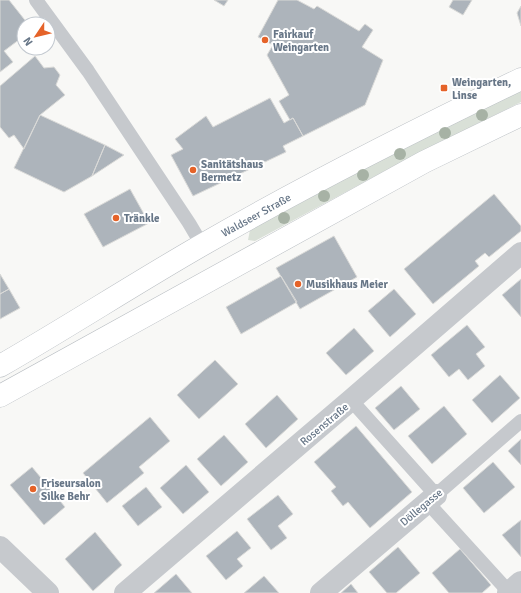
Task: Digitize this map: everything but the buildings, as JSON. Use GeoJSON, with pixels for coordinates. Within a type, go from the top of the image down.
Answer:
{"type":"FeatureCollection","features":[{"type":"Feature","properties":{"kind":"main road","name":"Waldseer Straße"},"geometry":{"type":"LineString","coordinates":[[0,366],[53,336],[202,245],[301,190],[521,79]]}},
{"type":"Feature","properties":{"kind":"main road"},"geometry":{"type":"LineString","coordinates":[[0,396],[424,162],[521,115]]}},
{"type":"Feature","properties":{"kind":"street","name":"Rosenstraße"},"geometry":{"type":"LineString","coordinates":[[125,593],[521,253]]}},
{"type":"Feature","properties":{"kind":"street","name":"Döllegasse"},"geometry":{"type":"LineString","coordinates":[[320,593],[431,498]]}},
{"type":"Feature","properties":{"kind":"street"},"geometry":{"type":"LineString","coordinates":[[0,547],[48,593]]}},
{"type":"Feature","properties":{"kind":"lane"},"geometry":{"type":"LineString","coordinates":[[36,0],[88,71],[202,245]]}},
{"type":"Feature","properties":{"kind":"lane"},"geometry":{"type":"LineString","coordinates":[[351,400],[384,437],[431,498],[513,589]]}},
{"type":"Feature","properties":{"kind":"lane","name":"Döllegasse"},"geometry":{"type":"LineString","coordinates":[[431,498],[521,421]]}},
{"type":"Feature","properties":{"kind":"shaded area"},"geometry":{"type":"Polygon","coordinates":[[[521,90],[521,102],[418,153],[255,241],[248,240],[250,230],[415,141],[521,90]]]}},
{"type":"Feature","properties":{"kind":"place","name":"Fairkauf Weingarten"},"geometry":{"type":"Point","coordinates":[265,40]}},
{"type":"Feature","properties":{"kind":"place","name":"Weingarten, Linse"},"geometry":{"type":"Point","coordinates":[444,88]}},
{"type":"Feature","properties":{"kind":"place","name":"Sanitätshaus Bermetz"},"geometry":{"type":"Point","coordinates":[193,170]}},
{"type":"Feature","properties":{"kind":"place","name":"Tränkle"},"geometry":{"type":"Point","coordinates":[116,218]}},
{"type":"Feature","properties":{"kind":"place","name":"Musikhaus Meier"},"geometry":{"type":"Point","coordinates":[298,284]}},
{"type":"Feature","properties":{"kind":"place","name":"Friseursalon Silke Behr"},"geometry":{"type":"Point","coordinates":[33,489]}}]}
